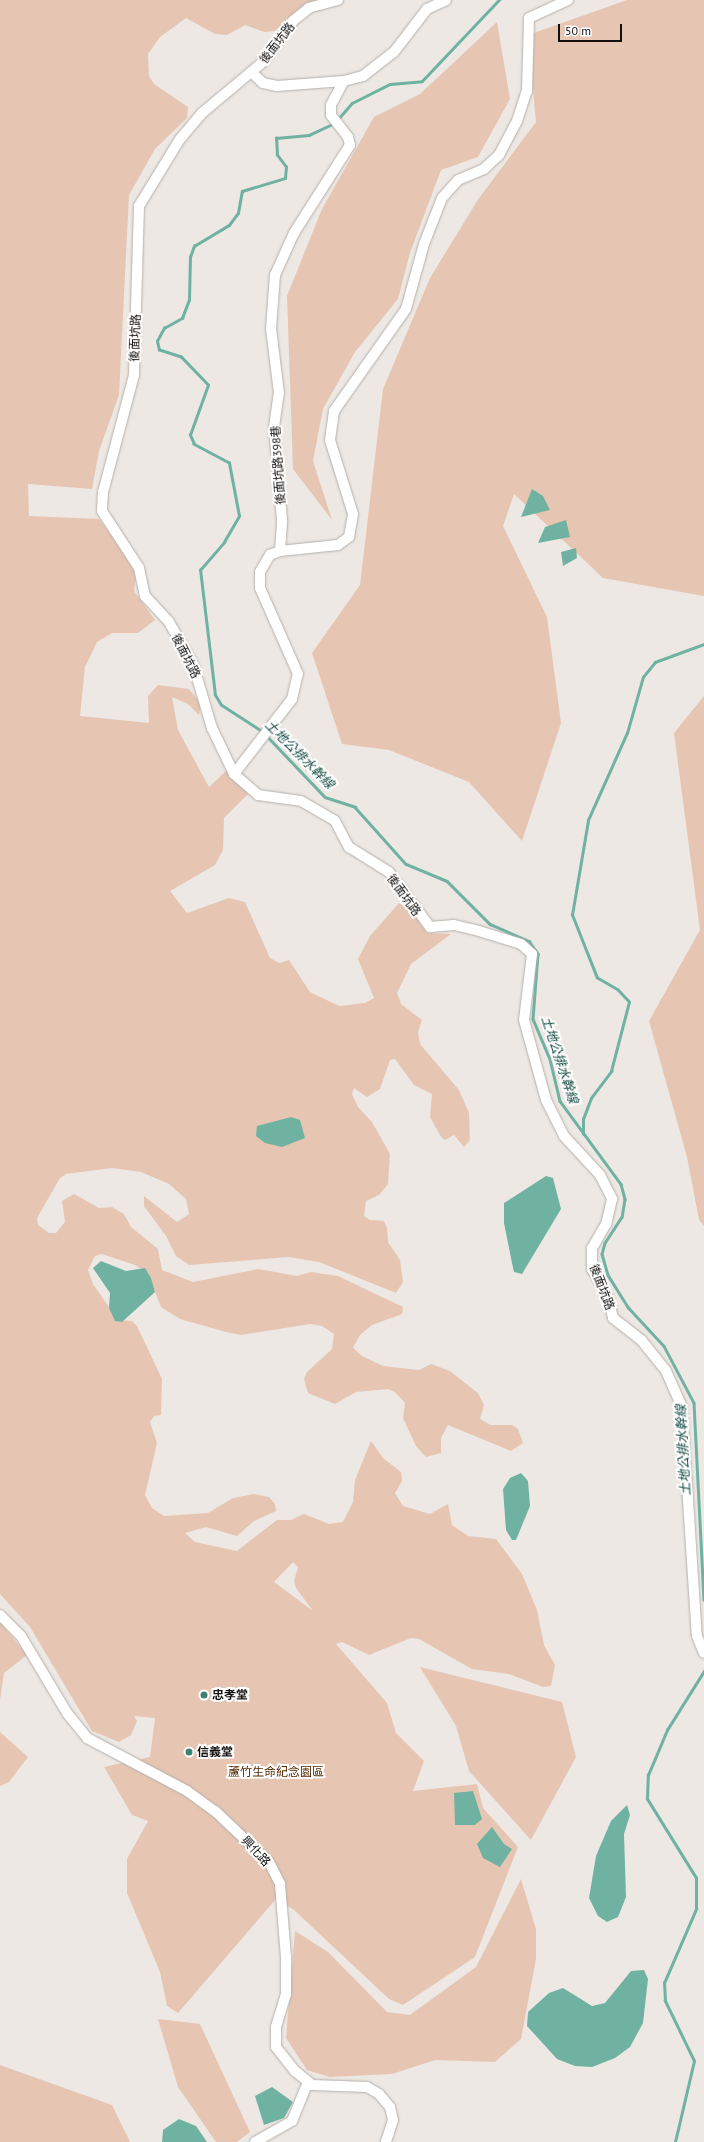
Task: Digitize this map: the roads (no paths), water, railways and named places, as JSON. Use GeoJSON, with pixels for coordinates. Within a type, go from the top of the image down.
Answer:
{"type":"FeatureCollection","features":[{"type":"Feature","properties":{"kind":"street","name":"後面坑路"},"geometry":{"type":"LineString","coordinates":[[338,0],[309,8],[293,21],[251,72],[220,95],[193,124],[148,188],[139,206],[134,375],[101,503],[106,519],[139,568],[145,596],[169,622],[193,664],[212,728],[234,774],[258,795],[301,801],[335,821],[349,847],[389,872],[430,927],[454,925],[479,931],[521,944],[532,954],[524,1020],[546,1100],[564,1136],[600,1175],[612,1199],[606,1224],[592,1248],[592,1269],[607,1295],[614,1318],[642,1341],[666,1371],[682,1407],[684,1482],[702,1650]]}},
{"type":"Feature","properties":{"kind":"street"},"geometry":{"type":"LineString","coordinates":[[251,72],[263,83],[277,86],[344,81],[363,76],[388,57],[427,9],[446,0]]}},
{"type":"Feature","properties":{"kind":"street"},"geometry":{"type":"LineString","coordinates":[[234,774],[292,699],[298,674],[260,588],[260,572],[270,556],[280,551],[338,546],[349,537],[353,514],[330,440],[334,411],[406,309],[424,244],[442,198],[458,180],[484,169],[499,155],[517,121],[527,91],[529,18],[568,0]]}},
{"type":"Feature","properties":{"kind":"street","name":"後面坑路398巷"},"geometry":{"type":"LineString","coordinates":[[280,551],[282,520],[274,427],[279,393],[271,329],[275,275],[294,233],[350,145],[340,126],[332,117],[331,105],[344,81]]}},
{"type":"Feature","properties":{"kind":"street","name":"興化路"},"geometry":{"type":"LineString","coordinates":[[0,1615],[21,1636],[67,1713],[87,1738],[187,1791],[215,1811],[269,1862],[280,1884],[286,1957],[286,1994],[274,2039],[284,2059],[308,2082],[322,2087],[367,2087],[379,2094],[390,2107],[393,2120],[386,2142]]}},
{"type":"Feature","properties":{"kind":"street"},"geometry":{"type":"LineString","coordinates":[[255,2142],[292,2121],[308,2082]]}},
{"type":"Feature","properties":{"kind":"waterway","name":"土地公排水幹線"},"geometry":{"type":"LineString","coordinates":[[338,119],[352,103],[390,84],[422,81],[499,0]]}},
{"type":"Feature","properties":{"kind":"waterway","name":"土地公排水幹線"},"geometry":{"type":"LineString","coordinates":[[264,733],[221,705],[215,695],[200,570],[224,542],[239,516],[229,463],[194,444],[190,435],[208,385],[181,357],[159,350],[157,341],[164,328],[182,318],[189,300],[190,257],[194,246],[229,225],[238,213],[242,191],[285,178],[286,167],[277,155],[276,138],[309,135],[335,123]]}},
{"type":"Feature","properties":{"kind":"waterway"},"geometry":{"type":"LineString","coordinates":[[583,1134],[583,1119],[591,1098],[611,1071],[629,1002],[618,990],[597,978],[572,915],[588,820],[627,733],[643,677],[655,662],[704,644]]}},
{"type":"Feature","properties":{"kind":"waterway","name":"土地公排水幹線"},"geometry":{"type":"LineString","coordinates":[[267,736],[325,797],[355,807],[406,864],[447,881],[490,924],[529,941],[538,954],[533,1019],[550,1059],[560,1101],[621,1184],[625,1199],[622,1217],[605,1243],[602,1254],[608,1275],[628,1307],[664,1346],[694,1403],[704,1600]]}},
{"type":"Feature","properties":{"kind":"waterway","name":"土地公排水幹線"},"geometry":{"type":"LineString","coordinates":[[675,2142],[694,2061],[665,2001],[664,1983],[696,1909],[696,1878],[647,1799],[648,1775],[667,1730],[704,1671]]}},
{"type":"Feature","properties":{"kind":"place","name":"忠孝堂"},"geometry":{"type":"Point","coordinates":[204,1695]}},
{"type":"Feature","properties":{"kind":"place","name":"信義堂"},"geometry":{"type":"Point","coordinates":[189,1752]}},
{"type":"Feature","properties":{"kind":"park label","name":"蘆竹生命紀念園區"},"geometry":{"type":"Point","coordinates":[276,1772]}}]}
